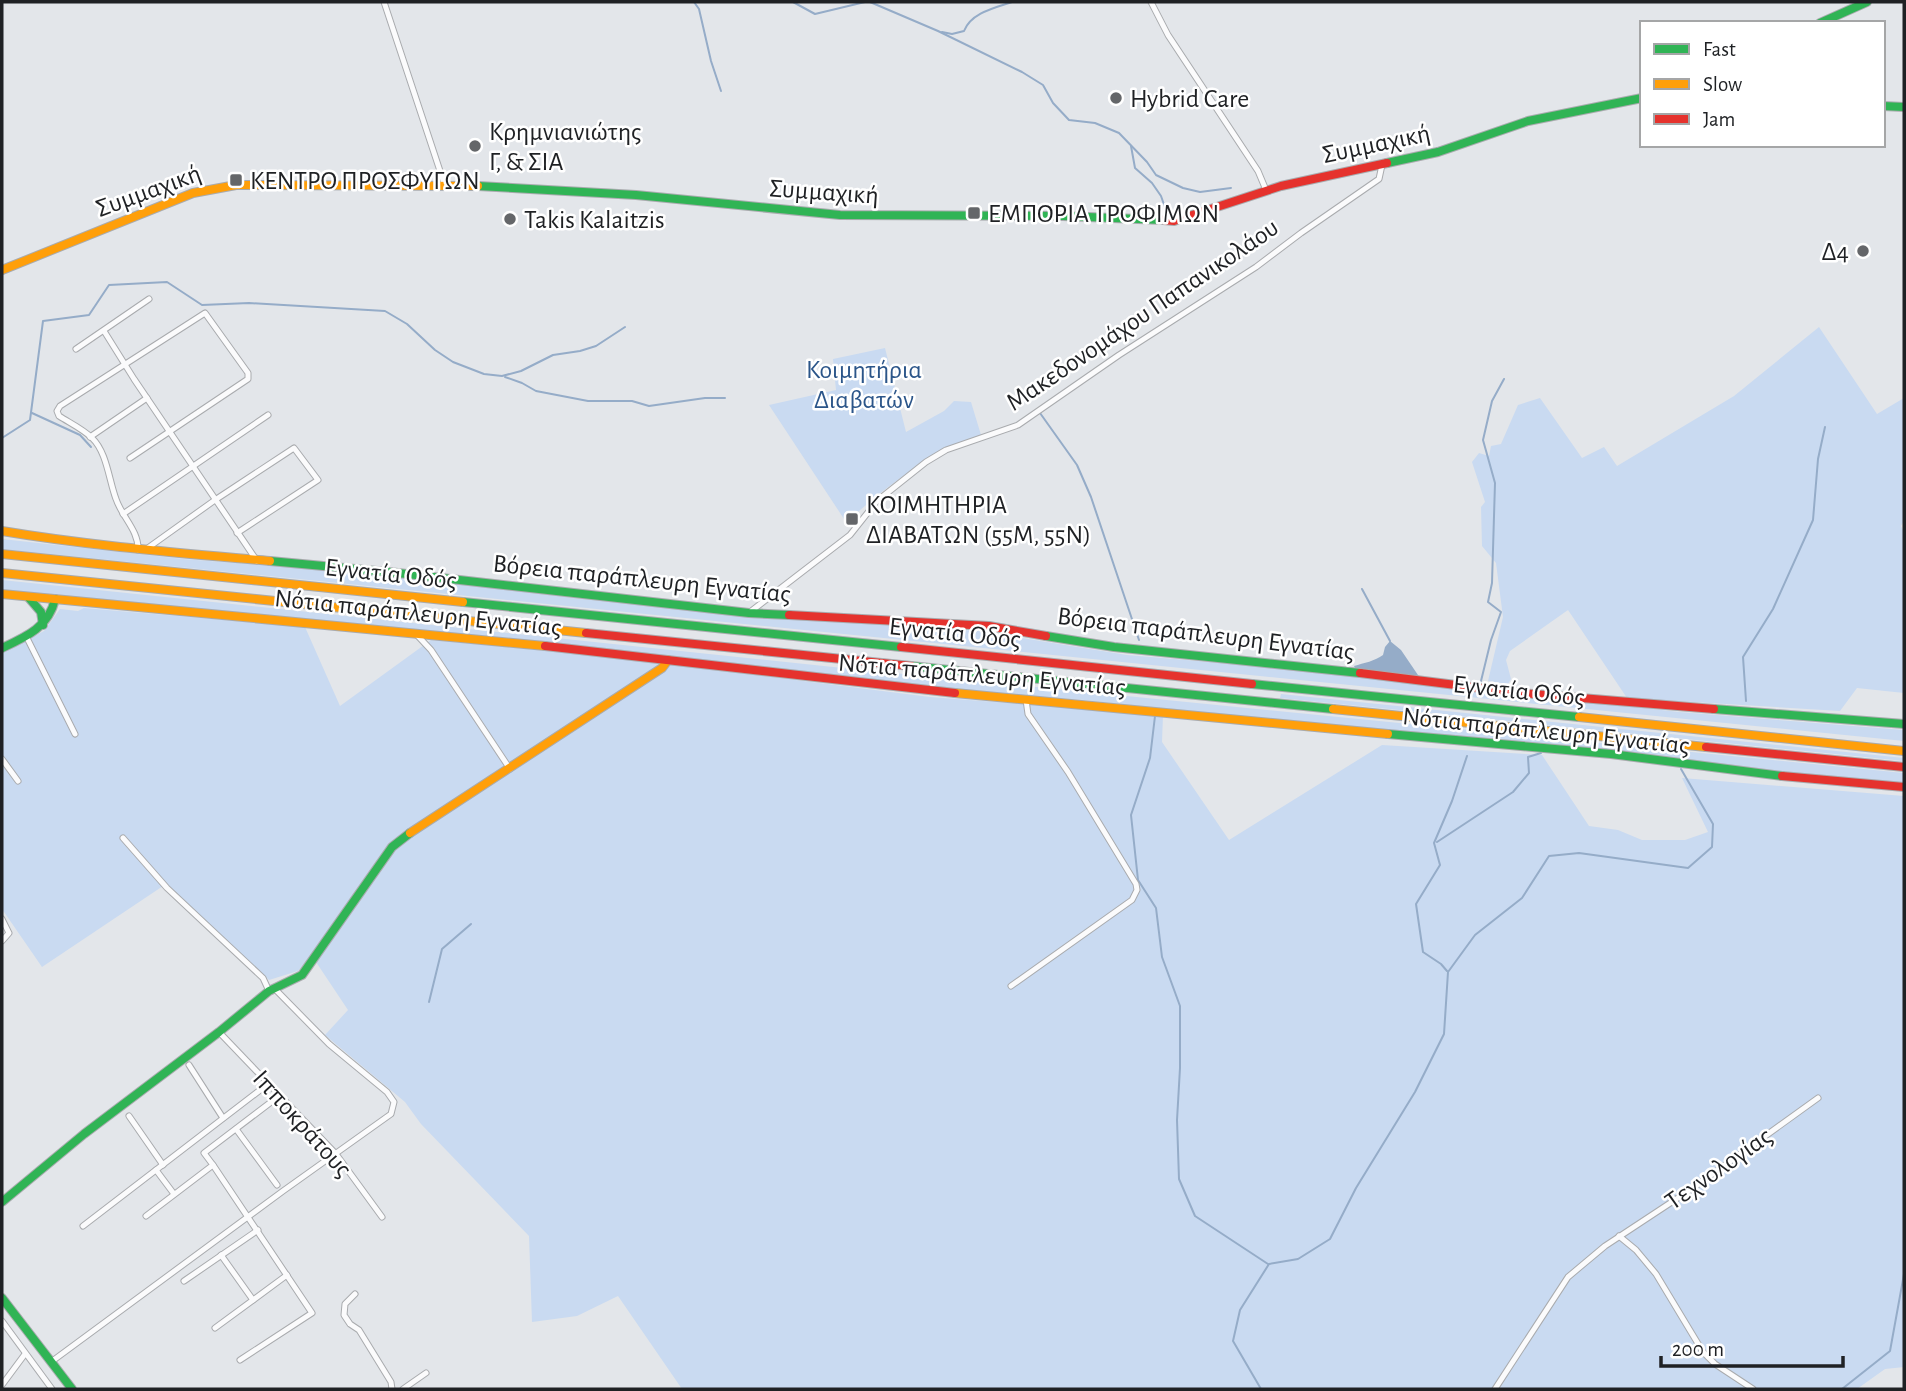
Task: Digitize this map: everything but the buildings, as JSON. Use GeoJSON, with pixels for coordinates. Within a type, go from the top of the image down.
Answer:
{"type":"FeatureCollection","features":[{"type":"Feature","properties":{"kind":"main road"},"geometry":{"type":"LineString","coordinates":[[1824,21],[1867,2]]}},
{"type":"Feature","properties":{"kind":"main road","name":"Συμμαχική"},"geometry":{"type":"LineString","coordinates":[[2,270],[181,198],[217,187],[236,185],[445,186],[636,195],[840,215],[1063,216],[1159,221],[1189,218],[1266,190],[1438,152],[1507,127],[1554,114],[1640,98]]}},
{"type":"Feature","properties":{"kind":"main road"},"geometry":{"type":"LineString","coordinates":[[1885,106],[1904,107]]}},
{"type":"Feature","properties":{"kind":"main road","name":"Βόρεια παράπλευρη Εγνατίας"},"geometry":{"type":"LineString","coordinates":[[2,531],[142,550],[411,574],[749,612],[989,626],[1114,648],[1313,667],[1520,693],[1904,724]]}},
{"type":"Feature","properties":{"kind":"main road","name":"Εγνατία Οδός"},"geometry":{"type":"LineString","coordinates":[[2,554],[1904,751]]}},
{"type":"Feature","properties":{"kind":"main road","name":"Εγνατία Οδός"},"geometry":{"type":"LineString","coordinates":[[2,573],[1904,766]]}},
{"type":"Feature","properties":{"kind":"main road"},"geometry":{"type":"LineString","coordinates":[[2,594],[27,597],[38,606],[43,623]]}},
{"type":"Feature","properties":{"kind":"main road","name":"Νότια παράπλευρη Εγνατίας"},"geometry":{"type":"LineString","coordinates":[[27,597],[415,633],[668,660],[901,690],[1585,752],[1749,773],[1904,787]]}},
{"type":"Feature","properties":{"kind":"main road"},"geometry":{"type":"LineString","coordinates":[[2,648],[26,636],[43,623],[52,614],[55,599]]}},
{"type":"Feature","properties":{"kind":"main road"},"geometry":{"type":"LineString","coordinates":[[2,1202],[83,1134],[271,990],[302,975],[392,847],[412,831],[662,668],[668,660]]}},
{"type":"Feature","properties":{"kind":"main road"},"geometry":{"type":"LineString","coordinates":[[2,1298],[72,1389]]}},
{"type":"Feature","properties":{"kind":"street"},"geometry":{"type":"LineString","coordinates":[[384,2],[445,186]]}},
{"type":"Feature","properties":{"kind":"street"},"geometry":{"type":"LineString","coordinates":[[1151,2],[1168,35],[1248,155],[1266,190]]}},
{"type":"Feature","properties":{"kind":"street","name":"Μακεδονομάχου Παπανικολάου"},"geometry":{"type":"LineString","coordinates":[[749,612],[850,535],[877,501],[926,463],[946,450],[1029,419],[1068,388],[1240,278],[1380,179],[1382,165]]}},
{"type":"Feature","properties":{"kind":"street"},"geometry":{"type":"LineString","coordinates":[[76,349],[149,299]]}},
{"type":"Feature","properties":{"kind":"street"},"geometry":{"type":"LineString","coordinates":[[130,458],[248,379],[248,373],[208,315],[202,313],[58,408],[59,416],[90,436],[96,444],[110,475],[115,499],[142,550],[294,448],[318,481],[237,533]]}},
{"type":"Feature","properties":{"kind":"street"},"geometry":{"type":"LineString","coordinates":[[104,331],[257,561]]}},
{"type":"Feature","properties":{"kind":"street"},"geometry":{"type":"LineString","coordinates":[[90,436],[147,398]]}},
{"type":"Feature","properties":{"kind":"street"},"geometry":{"type":"LineString","coordinates":[[123,514],[268,415]]}},
{"type":"Feature","properties":{"kind":"street"},"geometry":{"type":"LineString","coordinates":[[415,633],[431,650],[510,769]]}},
{"type":"Feature","properties":{"kind":"street"},"geometry":{"type":"LineString","coordinates":[[26,636],[75,734]]}},
{"type":"Feature","properties":{"kind":"street"},"geometry":{"type":"LineString","coordinates":[[1011,986],[1132,901],[1137,890],[1136,884],[1068,772],[1028,714],[1026,700]]}},
{"type":"Feature","properties":{"kind":"street"},"geometry":{"type":"LineString","coordinates":[[2,759],[18,781]]}},
{"type":"Feature","properties":{"kind":"street"},"geometry":{"type":"LineString","coordinates":[[51,1362],[248,1217],[385,1121],[391,1114],[394,1102],[387,1092],[329,1044],[271,990],[263,978],[167,888],[123,838]]}},
{"type":"Feature","properties":{"kind":"street"},"geometry":{"type":"LineString","coordinates":[[2,919],[9,933],[2,941]]}},
{"type":"Feature","properties":{"kind":"street","name":"Ιπποκράτους"},"geometry":{"type":"LineString","coordinates":[[219,1032],[336,1154],[382,1217]]}},
{"type":"Feature","properties":{"kind":"street"},"geometry":{"type":"LineString","coordinates":[[189,1065],[223,1118]]}},
{"type":"Feature","properties":{"kind":"street"},"geometry":{"type":"LineString","coordinates":[[83,1226],[268,1084]]}},
{"type":"Feature","properties":{"kind":"street"},"geometry":{"type":"LineString","coordinates":[[204,1153],[279,1096]]}},
{"type":"Feature","properties":{"kind":"street","name":"Τεχνολογίας"},"geometry":{"type":"LineString","coordinates":[[1495,1389],[1568,1277],[1605,1245],[1693,1188],[1818,1098]]}},
{"type":"Feature","properties":{"kind":"street"},"geometry":{"type":"LineString","coordinates":[[129,1116],[163,1165]]}},
{"type":"Feature","properties":{"kind":"street"},"geometry":{"type":"LineString","coordinates":[[236,1129],[277,1185]]}},
{"type":"Feature","properties":{"kind":"street"},"geometry":{"type":"LineString","coordinates":[[195,1140],[312,1312],[240,1360]]}},
{"type":"Feature","properties":{"kind":"street"},"geometry":{"type":"LineString","coordinates":[[146,1216],[213,1165]]}},
{"type":"Feature","properties":{"kind":"street"},"geometry":{"type":"LineString","coordinates":[[156,1170],[174,1194]]}},
{"type":"Feature","properties":{"kind":"street"},"geometry":{"type":"LineString","coordinates":[[184,1281],[258,1230]]}},
{"type":"Feature","properties":{"kind":"street"},"geometry":{"type":"LineString","coordinates":[[1619,1236],[1636,1250],[1656,1274],[1703,1352],[1715,1364],[1753,1389]]}},
{"type":"Feature","properties":{"kind":"street"},"geometry":{"type":"LineString","coordinates":[[221,1255],[253,1300]]}},
{"type":"Feature","properties":{"kind":"street"},"geometry":{"type":"LineString","coordinates":[[215,1328],[287,1275]]}},
{"type":"Feature","properties":{"kind":"street"},"geometry":{"type":"LineString","coordinates":[[355,1294],[345,1304],[344,1315],[350,1324],[359,1330],[391,1382],[392,1389]]}},
{"type":"Feature","properties":{"kind":"street"},"geometry":{"type":"LineString","coordinates":[[2,1321],[52,1389]]}},
{"type":"Feature","properties":{"kind":"street"},"geometry":{"type":"LineString","coordinates":[[2,1385],[24,1354]]}},
{"type":"Feature","properties":{"kind":"street"},"geometry":{"type":"LineString","coordinates":[[403,1389],[426,1373]]}},
{"type":"Feature","properties":{"kind":"green space"},"geometry":{"type":"Polygon","coordinates":[[[1819,327],[1877,414],[1904,398],[1904,521],[1901,526],[1904,532],[1904,693],[1857,688],[1840,711],[1627,698],[1568,610],[1510,651],[1506,660],[1511,679],[1508,684],[1488,681],[1503,617],[1496,563],[1482,546],[1481,507],[1485,502],[1472,462],[1479,453],[1489,456],[1491,446],[1501,444],[1518,405],[1540,398],[1582,458],[1604,447],[1617,466],[1734,396],[1819,327]]]}},
{"type":"Feature","properties":{"kind":"green space","name":"Κοιμητήρια Διαβατών"},"geometry":{"type":"Polygon","coordinates":[[[885,348],[906,432],[944,411],[954,401],[971,402],[981,435],[926,461],[893,483],[846,522],[769,405],[836,390],[833,359],[885,348]]]}},
{"type":"Feature","properties":{"kind":"green space"},"geometry":{"type":"Polygon","coordinates":[[[2,539],[183,559],[382,574],[573,598],[755,616],[978,631],[1127,655],[1329,672],[1679,712],[1904,730],[1904,741],[2,549],[2,539]]]}},
{"type":"Feature","properties":{"kind":"green space"},"geometry":{"type":"Polygon","coordinates":[[[2,580],[843,668],[1904,773],[1904,785],[1085,700],[918,688],[537,641],[2,590],[2,580]]]}},
{"type":"Feature","properties":{"kind":"green space"},"geometry":{"type":"Polygon","coordinates":[[[84,608],[305,627],[340,706],[431,640],[612,657],[930,697],[1163,715],[1162,742],[1229,840],[1382,745],[1542,755],[1589,826],[1618,830],[1642,840],[1685,840],[1708,832],[1682,778],[1904,796],[1904,1367],[1885,1369],[1857,1389],[682,1389],[618,1296],[577,1316],[532,1322],[529,1236],[421,1124],[405,1102],[325,1035],[348,1010],[310,957],[298,971],[269,980],[166,884],[42,967],[2,909],[2,653],[44,631],[60,609],[78,611],[84,608]]]}},
{"type":"Feature","properties":{"kind":"green space"},"geometry":{"type":"Polygon","coordinates":[[[1281,694],[1904,758],[1904,761],[1280,698],[1281,694]]]}},
{"type":"Feature","properties":{"kind":"shaded area"},"geometry":{"type":"Polygon","coordinates":[[[1390,641],[1401,650],[1420,678],[1355,668],[1354,666],[1383,655],[1390,641]]]}},
{"type":"Feature","properties":{"kind":"waterway"},"geometry":{"type":"LineString","coordinates":[[694,2],[699,9],[721,91]]}},
{"type":"Feature","properties":{"kind":"waterway"},"geometry":{"type":"LineString","coordinates":[[793,2],[815,14],[865,2]]}},
{"type":"Feature","properties":{"kind":"waterway"},"geometry":{"type":"LineString","coordinates":[[870,2],[938,31],[1022,72],[1043,85],[1053,103],[1069,120],[1095,123],[1119,133],[1156,175],[1183,188],[1200,192],[1231,188]]}},
{"type":"Feature","properties":{"kind":"waterway"},"geometry":{"type":"LineString","coordinates":[[942,32],[952,34],[964,31],[978,15],[1012,2]]}},
{"type":"Feature","properties":{"kind":"waterway"},"geometry":{"type":"LineString","coordinates":[[1131,146],[1135,168],[1152,183],[1161,196],[1168,216]]}},
{"type":"Feature","properties":{"kind":"waterway"},"geometry":{"type":"LineString","coordinates":[[2,438],[30,420],[43,321],[89,315],[109,285],[167,282],[202,305],[249,303],[385,311],[407,324],[435,350],[453,362],[484,374],[502,376],[521,371],[553,355],[596,346],[625,327]]}},
{"type":"Feature","properties":{"kind":"waterway"},"geometry":{"type":"LineString","coordinates":[[505,377],[536,391],[588,401],[632,401],[649,406],[725,398]]}},
{"type":"Feature","properties":{"kind":"waterway"},"geometry":{"type":"LineString","coordinates":[[1481,681],[1501,612],[1488,602],[1492,583],[1495,483],[1483,440],[1492,401],[1504,379]]}},
{"type":"Feature","properties":{"kind":"waterway"},"geometry":{"type":"LineString","coordinates":[[32,413],[80,435],[91,447]]}},
{"type":"Feature","properties":{"kind":"waterway"},"geometry":{"type":"LineString","coordinates":[[1040,413],[1077,465],[1091,497],[1139,640]]}},
{"type":"Feature","properties":{"kind":"waterway"},"geometry":{"type":"LineString","coordinates":[[1746,701],[1743,657],[1773,609],[1813,520],[1818,459],[1825,427]]}},
{"type":"Feature","properties":{"kind":"waterway"},"geometry":{"type":"LineString","coordinates":[[1362,589],[1390,641]]}},
{"type":"Feature","properties":{"kind":"waterway"},"geometry":{"type":"LineString","coordinates":[[1155,716],[1150,758],[1131,815],[1138,880],[1156,908],[1162,957],[1180,1006],[1177,1120],[1179,1179],[1195,1216],[1268,1264]]}},
{"type":"Feature","properties":{"kind":"waterway"},"geometry":{"type":"LineString","coordinates":[[1437,842],[1513,792],[1529,773],[1528,757],[1541,753]]}},
{"type":"Feature","properties":{"kind":"waterway"},"geometry":{"type":"LineString","coordinates":[[1447,971],[1423,952],[1416,904],[1440,865],[1434,843],[1467,756]]}},
{"type":"Feature","properties":{"kind":"waterway"},"geometry":{"type":"LineString","coordinates":[[1261,1389],[1233,1341],[1240,1310],[1269,1264],[1298,1259],[1330,1239],[1356,1188],[1415,1092],[1444,1034],[1448,972],[1475,935],[1522,898],[1549,856],[1579,853],[1688,868],[1712,847],[1713,824],[1681,769]]}},
{"type":"Feature","properties":{"kind":"waterway"},"geometry":{"type":"LineString","coordinates":[[429,1002],[442,949],[471,924]]}},
{"type":"Feature","properties":{"kind":"waterway"},"geometry":{"type":"LineString","coordinates":[[1842,1389],[1890,1351],[1904,1274]]}},
{"type":"Feature","properties":{"kind":"traffic: fast"},"geometry":{"type":"LineString","coordinates":[[1824,21],[1867,2]]}},
{"type":"Feature","properties":{"kind":"traffic: fast"},"geometry":{"type":"LineString","coordinates":[[1387,163],[1438,152],[1528,121],[1640,98]]}},
{"type":"Feature","properties":{"kind":"traffic: fast"},"geometry":{"type":"LineString","coordinates":[[1885,106],[1904,107]]}},
{"type":"Feature","properties":{"kind":"traffic: fast"},"geometry":{"type":"LineString","coordinates":[[478,186],[636,195],[840,215],[1063,216],[1163,220]]}},
{"type":"Feature","properties":{"kind":"traffic: fast"},"geometry":{"type":"LineString","coordinates":[[270,561],[749,613],[789,615]]}},
{"type":"Feature","properties":{"kind":"traffic: fast"},"geometry":{"type":"LineString","coordinates":[[29,598],[41,612],[43,625]]}},
{"type":"Feature","properties":{"kind":"traffic: fast"},"geometry":{"type":"LineString","coordinates":[[2,648],[28,635],[42,624],[55,599]]}},
{"type":"Feature","properties":{"kind":"traffic: fast"},"geometry":{"type":"LineString","coordinates":[[463,602],[901,647]]}},
{"type":"Feature","properties":{"kind":"traffic: fast"},"geometry":{"type":"LineString","coordinates":[[1046,636],[1114,647],[1360,673]]}},
{"type":"Feature","properties":{"kind":"traffic: fast"},"geometry":{"type":"LineString","coordinates":[[911,666],[1333,709]]}},
{"type":"Feature","properties":{"kind":"traffic: fast"},"geometry":{"type":"LineString","coordinates":[[1252,684],[1579,717]]}},
{"type":"Feature","properties":{"kind":"traffic: fast"},"geometry":{"type":"LineString","coordinates":[[1714,709],[1904,724]]}},
{"type":"Feature","properties":{"kind":"traffic: fast"},"geometry":{"type":"LineString","coordinates":[[1388,734],[1611,754],[1782,776]]}},
{"type":"Feature","properties":{"kind":"traffic: fast"},"geometry":{"type":"LineString","coordinates":[[2,1202],[84,1134],[269,991],[302,975],[392,847],[410,833]]}},
{"type":"Feature","properties":{"kind":"traffic: fast"},"geometry":{"type":"LineString","coordinates":[[2,1298],[72,1389]]}},
{"type":"Feature","properties":{"kind":"traffic: slow"},"geometry":{"type":"LineString","coordinates":[[2,270],[193,193],[236,185],[478,186]]}},
{"type":"Feature","properties":{"kind":"traffic: slow"},"geometry":{"type":"LineString","coordinates":[[2,531],[102,545],[270,561]]}},
{"type":"Feature","properties":{"kind":"traffic: slow"},"geometry":{"type":"LineString","coordinates":[[2,554],[463,602]]}},
{"type":"Feature","properties":{"kind":"traffic: slow"},"geometry":{"type":"LineString","coordinates":[[2,573],[586,633]]}},
{"type":"Feature","properties":{"kind":"traffic: slow"},"geometry":{"type":"LineString","coordinates":[[2,594],[545,646]]}},
{"type":"Feature","properties":{"kind":"traffic: slow"},"geometry":{"type":"LineString","coordinates":[[410,833],[662,668],[668,660]]}},
{"type":"Feature","properties":{"kind":"traffic: slow"},"geometry":{"type":"LineString","coordinates":[[955,693],[1388,734]]}},
{"type":"Feature","properties":{"kind":"traffic: slow"},"geometry":{"type":"LineString","coordinates":[[1333,709],[1706,747]]}},
{"type":"Feature","properties":{"kind":"traffic: slow"},"geometry":{"type":"LineString","coordinates":[[1579,717],[1904,751]]}},
{"type":"Feature","properties":{"kind":"traffic: jam"},"geometry":{"type":"LineString","coordinates":[[1163,220],[1174,221],[1281,186],[1387,163]]}},
{"type":"Feature","properties":{"kind":"traffic: jam"},"geometry":{"type":"LineString","coordinates":[[789,615],[989,626],[1046,636]]}},
{"type":"Feature","properties":{"kind":"traffic: jam"},"geometry":{"type":"LineString","coordinates":[[586,633],[911,666]]}},
{"type":"Feature","properties":{"kind":"traffic: jam"},"geometry":{"type":"LineString","coordinates":[[545,646],[955,693]]}},
{"type":"Feature","properties":{"kind":"traffic: jam"},"geometry":{"type":"LineString","coordinates":[[901,647],[1252,684]]}},
{"type":"Feature","properties":{"kind":"traffic: jam"},"geometry":{"type":"LineString","coordinates":[[1360,673],[1520,693],[1714,709]]}},
{"type":"Feature","properties":{"kind":"traffic: jam"},"geometry":{"type":"LineString","coordinates":[[1706,747],[1904,767]]}},
{"type":"Feature","properties":{"kind":"traffic: jam"},"geometry":{"type":"LineString","coordinates":[[1782,776],[1904,787]]}},
{"type":"Feature","properties":{"kind":"place","name":"Hybrid Care"},"geometry":{"type":"Point","coordinates":[1116,98]}},
{"type":"Feature","properties":{"kind":"place","name":"Κρημνιανιώτης Γ, & ΣΙΑ"},"geometry":{"type":"Point","coordinates":[475,146]}},
{"type":"Feature","properties":{"kind":"place","name":"ΚΕΝΤΡΟ ΠΡΟΣΦΥΓΩΝ"},"geometry":{"type":"Point","coordinates":[236,180]}},
{"type":"Feature","properties":{"kind":"place","name":"ΕΜΠΟΡΙΑ ΤΡΟΦΙΜΩΝ"},"geometry":{"type":"Point","coordinates":[974,213]}},
{"type":"Feature","properties":{"kind":"place","name":"Takis Kalaitzis"},"geometry":{"type":"Point","coordinates":[510,219]}},
{"type":"Feature","properties":{"kind":"place","name":"Δ4"},"geometry":{"type":"Point","coordinates":[1863,251]}},
{"type":"Feature","properties":{"kind":"place","name":"ΚΟΙΜΗΤΗΡΙΑ ΔΙΑΒΑΤΩΝ (55Μ, 55Ν)"},"geometry":{"type":"Point","coordinates":[852,519]}}]}
